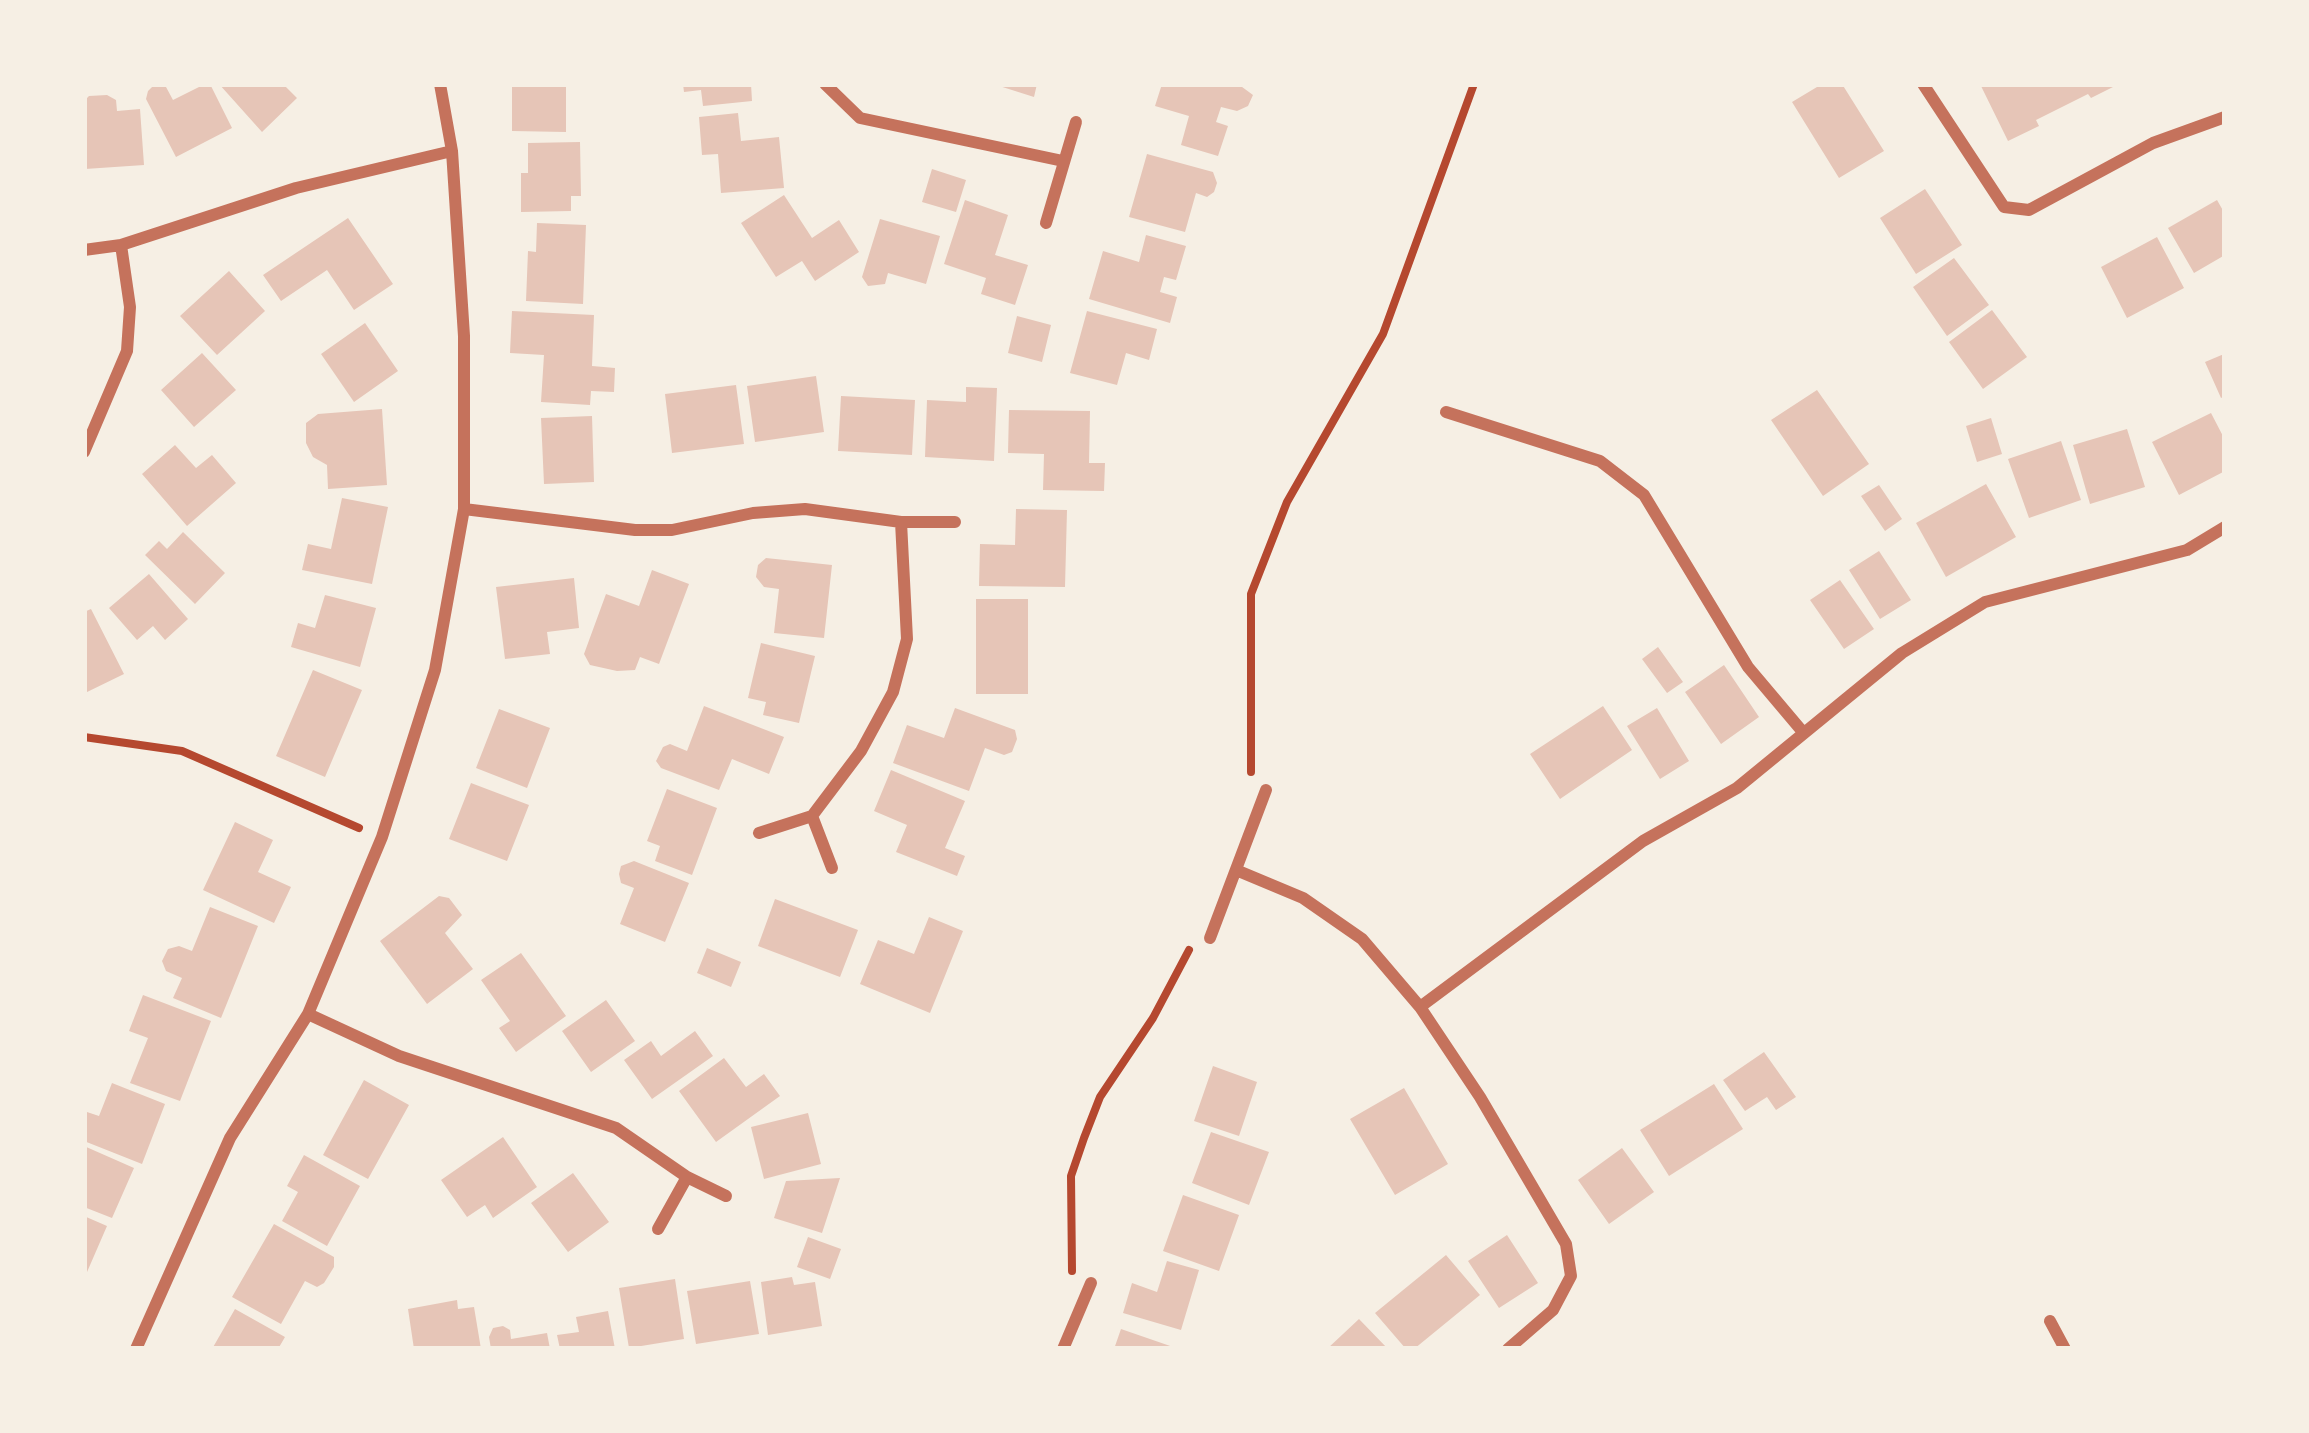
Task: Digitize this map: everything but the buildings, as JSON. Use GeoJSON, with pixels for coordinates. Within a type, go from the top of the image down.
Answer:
{"type":"FeatureCollection","features":[{"type":"Feature","properties":{"kind":"street"},"geometry":{"type":"LineString","coordinates":[[136,1349],[230,1138],[308,1014],[382,838],[435,670],[464,508],[464,336],[452,151],[440,84]]}},
{"type":"Feature","properties":{"kind":"street"},"geometry":{"type":"LineString","coordinates":[[825,84],[860,118],[1064,161]]}},
{"type":"Feature","properties":{"kind":"street"},"geometry":{"type":"LineString","coordinates":[[1923,84],[2004,207],[2030,210],[2153,143],[2225,117]]}},
{"type":"Feature","properties":{"kind":"street"},"geometry":{"type":"LineString","coordinates":[[1046,223],[1076,122]]}},
{"type":"Feature","properties":{"kind":"street"},"geometry":{"type":"LineString","coordinates":[[84,250],[121,244],[296,188],[452,151]]}},
{"type":"Feature","properties":{"kind":"street"},"geometry":{"type":"LineString","coordinates":[[84,452],[127,351],[130,307],[121,244]]}},
{"type":"Feature","properties":{"kind":"street"},"geometry":{"type":"LineString","coordinates":[[1446,412],[1600,461],[1644,495],[1748,667],[1802,731]]}},
{"type":"Feature","properties":{"kind":"street"},"geometry":{"type":"LineString","coordinates":[[464,508],[635,530],[672,530],[753,513],[805,509],[901,522],[955,522]]}},
{"type":"Feature","properties":{"kind":"street"},"geometry":{"type":"LineString","coordinates":[[760,833],[812,816],[861,751],[893,692],[907,639],[901,522]]}},
{"type":"Feature","properties":{"kind":"street"},"geometry":{"type":"LineString","coordinates":[[1420,1007],[1643,841],[1737,788],[1902,653],[1985,602],[2187,550],[2225,526]]}},
{"type":"Feature","properties":{"kind":"street"},"geometry":{"type":"LineString","coordinates":[[1210,938],[1266,790]]}},
{"type":"Feature","properties":{"kind":"street"},"geometry":{"type":"LineString","coordinates":[[812,816],[832,868]]}},
{"type":"Feature","properties":{"kind":"street"},"geometry":{"type":"LineString","coordinates":[[1236,870],[1303,898],[1362,939],[1420,1007],[1480,1097],[1566,1244],[1571,1276],[1552,1310],[1508,1349]]}},
{"type":"Feature","properties":{"kind":"street"},"geometry":{"type":"LineString","coordinates":[[308,1014],[399,1056],[616,1128],[687,1177],[726,1196]]}},
{"type":"Feature","properties":{"kind":"street"},"geometry":{"type":"LineString","coordinates":[[658,1228],[687,1177]]}},
{"type":"Feature","properties":{"kind":"street"},"geometry":{"type":"LineString","coordinates":[[1064,1349],[1090,1282]]}},
{"type":"Feature","properties":{"kind":"street"},"geometry":{"type":"LineString","coordinates":[[2050,1321],[2065,1349]]}},
{"type":"Feature","properties":{"kind":"path"},"geometry":{"type":"LineString","coordinates":[[1249,782],[1252,594],[1287,502],[1383,334],[1474,84]]}},
{"type":"Feature","properties":{"kind":"path"},"geometry":{"type":"LineString","coordinates":[[84,736],[182,751],[382,838]]}},
{"type":"Feature","properties":{"kind":"path"},"geometry":{"type":"LineString","coordinates":[[1064,1290],[1072,1270],[1071,1176],[1084,1138],[1100,1096],[1153,1018],[1195,934]]}}]}
